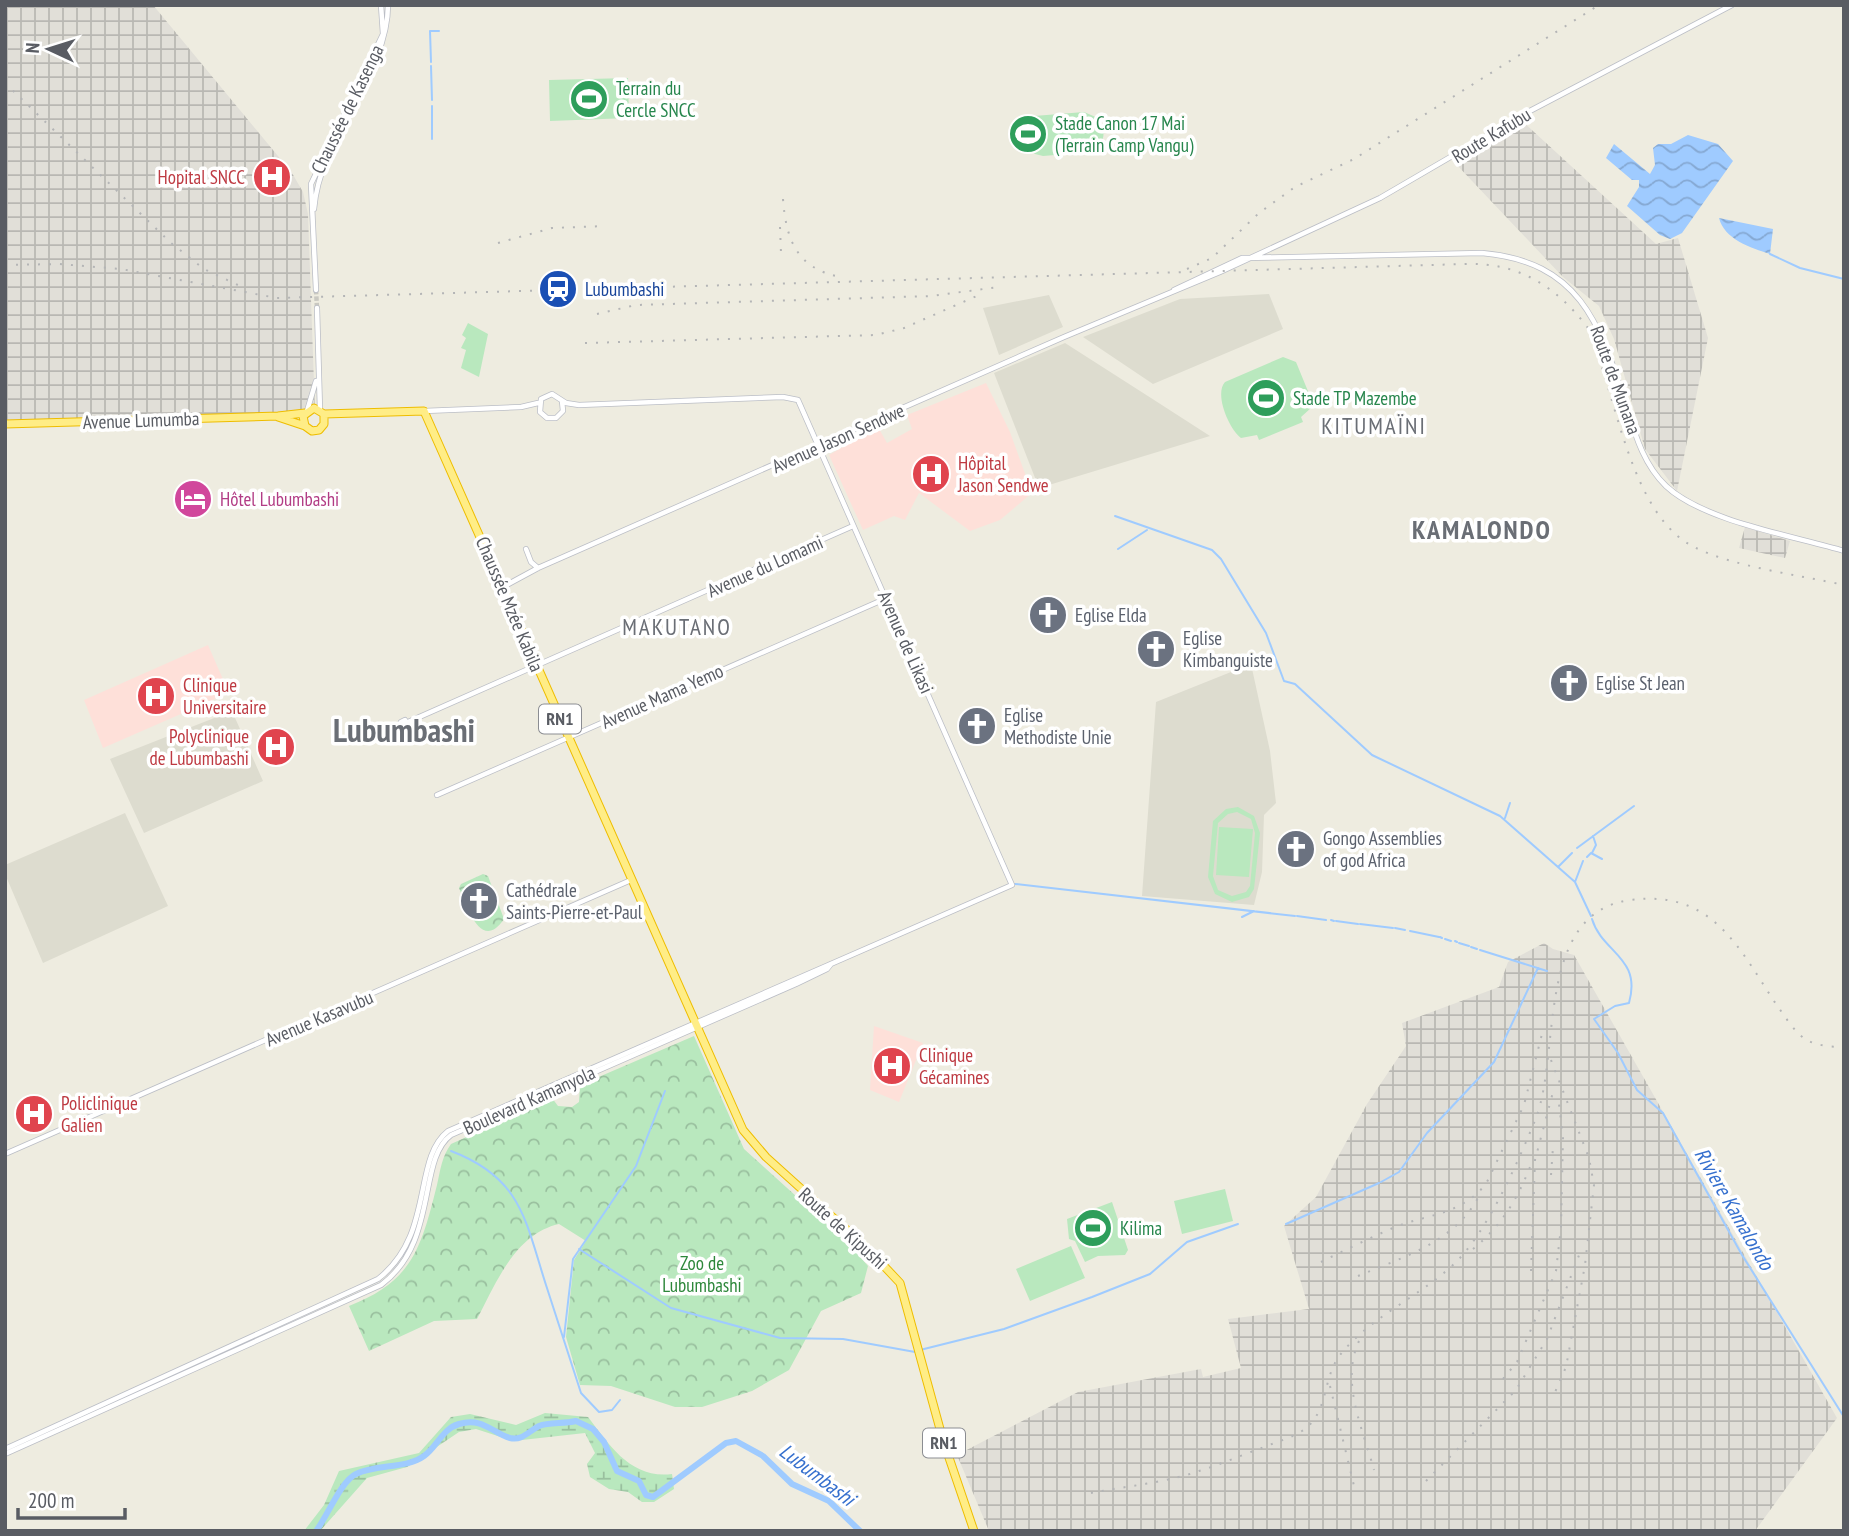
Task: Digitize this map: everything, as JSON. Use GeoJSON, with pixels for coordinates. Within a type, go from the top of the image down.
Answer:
{"type":"FeatureCollection","features":[{"type":"Feature","properties":{"kind":"highway","name":"Avenue Lumumba"},"geometry":{"type":"LineString","coordinates":[[5,424],[278,416],[306,412],[347,414],[425,411]]}},
{"type":"Feature","properties":{"kind":"highway","name":"Chaussée Mzée Kabila"},"geometry":{"type":"LineString","coordinates":[[425,411],[695,1024]]}},
{"type":"Feature","properties":{"kind":"highway"},"geometry":{"type":"LineString","coordinates":[[304,426],[306,412]]}},
{"type":"Feature","properties":{"kind":"highway"},"geometry":{"type":"LineString","coordinates":[[321,428],[325,422],[322,412]]}},
{"type":"Feature","properties":{"kind":"highway","name":"Avenue Lumumba"},"geometry":{"type":"LineString","coordinates":[[278,416],[312,431],[347,414]]}},
{"type":"Feature","properties":{"kind":"highway","name":"Route de Kipushi"},"geometry":{"type":"LineString","coordinates":[[695,1024],[747,1135],[779,1170],[896,1278],[907,1301],[943,1440],[974,1531]]}},
{"type":"Feature","properties":{"kind":"main road","name":"Chaussée de Kasenga"},"geometry":{"type":"LineString","coordinates":[[316,290],[311,184],[383,34],[381,5]]}},
{"type":"Feature","properties":{"kind":"main road","name":"Chaussée de Kasenga"},"geometry":{"type":"LineString","coordinates":[[313,212],[320,171],[386,35],[388,5]]}},
{"type":"Feature","properties":{"kind":"main road","name":"Route Kafubu"},"geometry":{"type":"LineString","coordinates":[[1248,258],[1392,192],[1526,113],[1732,5]]}},
{"type":"Feature","properties":{"kind":"main road","name":"Route de Munana"},"geometry":{"type":"LineString","coordinates":[[1248,258],[1482,253],[1505,256],[1542,270],[1568,288],[1594,318],[1604,337],[1638,441],[1653,471],[1665,485],[1686,502],[1704,509],[1844,551]]}},
{"type":"Feature","properties":{"kind":"main road","name":"Avenue Jason Sendwe"},"geometry":{"type":"LineString","coordinates":[[503,587],[538,568],[1174,291],[1235,261],[1248,258]]}},
{"type":"Feature","properties":{"kind":"main road"},"geometry":{"type":"LineString","coordinates":[[317,308],[317,377],[322,412]]}},
{"type":"Feature","properties":{"kind":"main road"},"geometry":{"type":"LineString","coordinates":[[306,412],[317,377]]}},
{"type":"Feature","properties":{"kind":"main road"},"geometry":{"type":"LineString","coordinates":[[540,412],[539,402],[552,394],[562,401],[579,405]]}},
{"type":"Feature","properties":{"kind":"main road","name":"Avenue de Likasi"},"geometry":{"type":"LineString","coordinates":[[579,405],[764,398],[798,400],[1012,885]]}},
{"type":"Feature","properties":{"kind":"main road"},"geometry":{"type":"LineString","coordinates":[[562,401],[562,413]]}},
{"type":"Feature","properties":{"kind":"main road","name":"Avenue Lumumba"},"geometry":{"type":"LineString","coordinates":[[425,411],[521,407],[539,402]]}},
{"type":"Feature","properties":{"kind":"main road"},"geometry":{"type":"LineString","coordinates":[[521,407],[540,412],[549,419],[579,405]]}},
{"type":"Feature","properties":{"kind":"main road","name":"Avenue du Lomami"},"geometry":{"type":"LineString","coordinates":[[408,722],[853,526]]}},
{"type":"Feature","properties":{"kind":"main road"},"geometry":{"type":"LineString","coordinates":[[526,549],[531,562],[538,568]]}},
{"type":"Feature","properties":{"kind":"main road","name":"Avenue Mama Yemo"},"geometry":{"type":"LineString","coordinates":[[437,794],[887,598]]}},
{"type":"Feature","properties":{"kind":"main road","name":"Avenue Kasavubu"},"geometry":{"type":"LineString","coordinates":[[5,1154],[631,880]]}},
{"type":"Feature","properties":{"kind":"main road","name":"Boulevard Kamanyola"},"geometry":{"type":"LineString","coordinates":[[5,1451],[369,1286],[394,1266],[410,1243],[433,1151],[443,1135],[1012,885]]}},
{"type":"Feature","properties":{"kind":"shaded area"},"geometry":{"type":"Polygon","coordinates":[[[5,5],[153,5],[292,173],[303,192],[308,214],[315,412],[5,421],[5,5]]]}},
{"type":"Feature","properties":{"kind":"shaded area"},"geometry":{"type":"Polygon","coordinates":[[[1521,120],[1656,244],[1678,238],[1708,338],[1677,491],[1645,449],[1614,339],[1599,306],[1563,277],[1455,163],[1521,120]]]}},
{"type":"Feature","properties":{"kind":"shaded area"},"geometry":{"type":"Polygon","coordinates":[[[1269,294],[1283,329],[1153,384],[1083,337],[1180,299],[1269,294]]]}},
{"type":"Feature","properties":{"kind":"shaded area"},"geometry":{"type":"Polygon","coordinates":[[[1049,295],[1063,327],[999,355],[983,308],[1049,295]]]}},
{"type":"Feature","properties":{"kind":"shaded area"},"geometry":{"type":"Polygon","coordinates":[[[1065,343],[1210,436],[1039,488],[994,373],[1065,343]]]}},
{"type":"Feature","properties":{"kind":"shaded area","name":"Hôpital Jason Sendwe"},"geometry":{"type":"Polygon","coordinates":[[[986,383],[1010,432],[1032,493],[1000,520],[970,531],[919,493],[905,520],[894,516],[863,530],[829,455],[878,427],[887,443],[912,429],[907,415],[986,383]]]}},
{"type":"Feature","properties":{"kind":"shaded area"},"geometry":{"type":"Polygon","coordinates":[[[1745,527],[1790,541],[1785,558],[1739,548],[1745,527]]]}},
{"type":"Feature","properties":{"kind":"shaded area","name":"Clinique Universitaire"},"geometry":{"type":"Polygon","coordinates":[[[208,645],[229,693],[103,748],[84,700],[208,645]]]}},
{"type":"Feature","properties":{"kind":"shaded area"},"geometry":{"type":"Polygon","coordinates":[[[1251,664],[1270,751],[1276,803],[1264,815],[1262,872],[1254,905],[1142,896],[1156,702],[1251,664]]]}},
{"type":"Feature","properties":{"kind":"shaded area"},"geometry":{"type":"Polygon","coordinates":[[[232,711],[263,781],[144,833],[110,759],[232,711]]]}},
{"type":"Feature","properties":{"kind":"shaded area"},"geometry":{"type":"Polygon","coordinates":[[[125,813],[168,906],[43,963],[5,874],[5,865],[125,813]]]}},
{"type":"Feature","properties":{"kind":"shaded area"},"geometry":{"type":"Polygon","coordinates":[[[1544,943],[1553,949],[1574,955],[1837,1418],[1755,1531],[989,1531],[957,1455],[1078,1392],[1201,1369],[1203,1377],[1241,1368],[1228,1319],[1309,1309],[1284,1226],[1316,1197],[1367,1104],[1406,1046],[1402,1023],[1499,987],[1508,962],[1544,943]]]}},
{"type":"Feature","properties":{"kind":"shaded area","name":"Clinique Gécamines"},"geometry":{"type":"Polygon","coordinates":[[[874,1026],[923,1043],[899,1102],[870,1090],[874,1026]]]}},
{"type":"Feature","properties":{"kind":"green space","name":"Terrain du Cercle SNCC"},"geometry":{"type":"Polygon","coordinates":[[[628,78],[629,118],[550,121],[549,80],[628,78]]]}},
{"type":"Feature","properties":{"kind":"green space"},"geometry":{"type":"Polygon","coordinates":[[[1084,112],[1098,118],[1103,128],[1102,141],[1092,152],[1043,156],[1035,154],[1023,143],[1023,127],[1034,116],[1084,112]]]}},
{"type":"Feature","properties":{"kind":"green space"},"geometry":{"type":"Polygon","coordinates":[[[468,323],[488,334],[479,377],[461,368],[466,350],[461,348],[466,338],[462,335],[468,323]]]}},
{"type":"Feature","properties":{"kind":"green space","name":"Stade TP Mazembe"},"geometry":{"type":"Polygon","coordinates":[[[1283,357],[1296,362],[1312,401],[1311,408],[1301,417],[1303,422],[1259,440],[1257,435],[1241,438],[1224,411],[1222,387],[1225,382],[1283,357]]]}},
{"type":"Feature","properties":{"kind":"green space"},"geometry":{"type":"Polygon","coordinates":[[[1238,807],[1254,816],[1260,833],[1254,889],[1249,897],[1232,902],[1215,894],[1208,877],[1213,821],[1226,809],[1238,807]],[[1237,812],[1228,814],[1218,823],[1213,876],[1218,890],[1232,896],[1246,892],[1250,886],[1255,833],[1251,819],[1237,812]]]}},
{"type":"Feature","properties":{"kind":"green space"},"geometry":{"type":"Polygon","coordinates":[[[1219,827],[1253,829],[1249,877],[1216,875],[1219,827]]]}},
{"type":"Feature","properties":{"kind":"green space"},"geometry":{"type":"Polygon","coordinates":[[[483,874],[488,876],[504,919],[496,928],[488,931],[476,923],[459,888],[461,884],[483,874]]]}},
{"type":"Feature","properties":{"kind":"green space","name":"Zoo de Lubumbashi"},"geometry":{"type":"Polygon","coordinates":[[[694,1036],[744,1149],[850,1245],[868,1266],[861,1293],[821,1311],[789,1370],[752,1391],[702,1407],[675,1407],[611,1386],[580,1385],[566,1337],[574,1260],[586,1241],[559,1224],[544,1229],[519,1249],[500,1276],[477,1319],[434,1321],[369,1351],[349,1306],[388,1285],[411,1260],[426,1227],[445,1154],[451,1144],[552,1098],[558,1106],[572,1107],[579,1102],[580,1085],[694,1036]]]}},
{"type":"Feature","properties":{"kind":"green space"},"geometry":{"type":"Polygon","coordinates":[[[1225,1189],[1233,1221],[1182,1234],[1174,1201],[1225,1189]]]}},
{"type":"Feature","properties":{"kind":"green space","name":"Kilima"},"geometry":{"type":"Polygon","coordinates":[[[1112,1202],[1128,1250],[1125,1255],[1098,1256],[1085,1262],[1075,1241],[1069,1239],[1067,1219],[1112,1202]]]}},
{"type":"Feature","properties":{"kind":"green space"},"geometry":{"type":"Polygon","coordinates":[[[1071,1246],[1085,1278],[1030,1301],[1016,1269],[1071,1246]]]}},
{"type":"Feature","properties":{"kind":"green space"},"geometry":{"type":"Polygon","coordinates":[[[545,1413],[588,1417],[613,1449],[633,1466],[658,1474],[672,1474],[674,1489],[654,1502],[642,1502],[628,1492],[609,1489],[590,1477],[587,1464],[595,1453],[585,1433],[513,1441],[476,1429],[459,1432],[407,1467],[367,1478],[320,1531],[304,1531],[324,1505],[339,1471],[419,1453],[451,1417],[470,1414],[516,1425],[545,1413]]]}},
{"type":"Feature","properties":{"kind":"water"},"geometry":{"type":"Polygon","coordinates":[[[1688,135],[1718,144],[1733,161],[1682,233],[1670,239],[1660,235],[1627,206],[1639,187],[1639,180],[1632,180],[1606,158],[1614,144],[1650,174],[1655,165],[1653,148],[1658,144],[1671,144],[1688,135]]]}},
{"type":"Feature","properties":{"kind":"water"},"geometry":{"type":"Polygon","coordinates":[[[1719,218],[1773,229],[1770,254],[1732,237],[1726,232],[1719,218]]]}},
{"type":"Feature","properties":{"kind":"waterway"},"geometry":{"type":"LineString","coordinates":[[431,62],[430,31],[439,31]]}},
{"type":"Feature","properties":{"kind":"waterway"},"geometry":{"type":"LineString","coordinates":[[431,66],[432,100]]}},
{"type":"Feature","properties":{"kind":"waterway"},"geometry":{"type":"LineString","coordinates":[[432,106],[432,139]]}},
{"type":"Feature","properties":{"kind":"waterway"},"geometry":{"type":"LineString","coordinates":[[1770,254],[1800,268],[1844,279]]}},
{"type":"Feature","properties":{"kind":"waterway"},"geometry":{"type":"LineString","coordinates":[[1115,516],[1212,550],[1221,559],[1266,633],[1284,681],[1295,684],[1372,755],[1500,816],[1575,882]]}},
{"type":"Feature","properties":{"kind":"waterway"},"geometry":{"type":"LineString","coordinates":[[1118,549],[1147,530]]}},
{"type":"Feature","properties":{"kind":"waterway"},"geometry":{"type":"LineString","coordinates":[[1505,818],[1510,803]]}},
{"type":"Feature","properties":{"kind":"waterway"},"geometry":{"type":"LineString","coordinates":[[1577,848],[1634,806]]}},
{"type":"Feature","properties":{"kind":"waterway"},"geometry":{"type":"LineString","coordinates":[[1592,853],[1596,845],[1593,836]]}},
{"type":"Feature","properties":{"kind":"waterway"},"geometry":{"type":"LineString","coordinates":[[1558,867],[1572,853]]}},
{"type":"Feature","properties":{"kind":"waterway"},"geometry":{"type":"LineString","coordinates":[[1587,857],[1591,853],[1602,859]]}},
{"type":"Feature","properties":{"kind":"waterway","name":"KAMALONDO"},"geometry":{"type":"LineString","coordinates":[[1583,861],[1575,882],[1591,916]]}},
{"type":"Feature","properties":{"kind":"waterway"},"geometry":{"type":"LineString","coordinates":[[1015,884],[1295,916]]}},
{"type":"Feature","properties":{"kind":"waterway"},"geometry":{"type":"LineString","coordinates":[[1242,917],[1254,911]]}},
{"type":"Feature","properties":{"kind":"waterway"},"geometry":{"type":"LineString","coordinates":[[1297,916],[1326,920]]}},
{"type":"Feature","properties":{"kind":"waterway","name":"Riviere Kamalondo"},"geometry":{"type":"LineString","coordinates":[[1592,919],[1604,940],[1626,965],[1632,988],[1629,1003],[1615,1006],[1594,1019],[1618,1053],[1637,1090],[1663,1113],[1742,1255],[1844,1417]]}},
{"type":"Feature","properties":{"kind":"waterway"},"geometry":{"type":"LineString","coordinates":[[1336,921],[1358,924]]}},
{"type":"Feature","properties":{"kind":"waterway"},"geometry":{"type":"LineString","coordinates":[[1360,924],[1393,928]]}},
{"type":"Feature","properties":{"kind":"waterway"},"geometry":{"type":"LineString","coordinates":[[1395,928],[1405,930]]}},
{"type":"Feature","properties":{"kind":"waterway"},"geometry":{"type":"LineString","coordinates":[[1410,931],[1439,937]]}},
{"type":"Feature","properties":{"kind":"waterway"},"geometry":{"type":"LineString","coordinates":[[1445,939],[1451,941]]}},
{"type":"Feature","properties":{"kind":"waterway"},"geometry":{"type":"LineString","coordinates":[[1459,943],[1469,946]]}},
{"type":"Feature","properties":{"kind":"waterway"},"geometry":{"type":"LineString","coordinates":[[1471,947],[1477,949]]}},
{"type":"Feature","properties":{"kind":"waterway"},"geometry":{"type":"LineString","coordinates":[[1480,950],[1547,971]]}},
{"type":"Feature","properties":{"kind":"waterway"},"geometry":{"type":"LineString","coordinates":[[1381,1182],[1399,1172],[1427,1133],[1494,1062],[1538,968]]}},
{"type":"Feature","properties":{"kind":"waterway"},"geometry":{"type":"LineString","coordinates":[[564,1337],[573,1259],[636,1166],[665,1091]]}},
{"type":"Feature","properties":{"kind":"waterway"},"geometry":{"type":"LineString","coordinates":[[451,1151],[493,1174],[507,1188],[517,1204],[532,1240],[581,1393],[599,1412],[612,1410],[620,1400]]}},
{"type":"Feature","properties":{"kind":"waterway"},"geometry":{"type":"LineString","coordinates":[[1286,1224],[1379,1183]]}},
{"type":"Feature","properties":{"kind":"waterway"},"geometry":{"type":"LineString","coordinates":[[920,1350],[1004,1329],[1092,1297],[1150,1274],[1187,1242],[1238,1224]]}},
{"type":"Feature","properties":{"kind":"waterway"},"geometry":{"type":"LineString","coordinates":[[579,1249],[671,1308],[780,1338],[843,1339],[915,1352]]}},
{"type":"Feature","properties":{"kind":"waterway","name":"Lubumbashi"},"geometry":{"type":"LineString","coordinates":[[316,1531],[350,1478],[364,1471],[417,1460],[429,1452],[453,1426],[467,1422],[481,1424],[514,1439],[539,1426],[576,1421],[593,1429],[604,1442],[617,1471],[639,1481],[646,1495],[653,1497],[726,1443],[736,1441],[763,1456],[792,1484],[829,1501],[860,1531]]}},
{"type":"Feature","properties":{"kind":"tunnel"},"geometry":{"type":"LineString","coordinates":[[316,290],[317,308]]}},
{"type":"Feature","properties":{"kind":"railway"},"geometry":{"type":"LineString","coordinates":[[1187,269],[1212,258],[1259,213],[1295,187],[1354,159],[1599,5]]}},
{"type":"Feature","properties":{"kind":"railway"},"geometry":{"type":"LineString","coordinates":[[5,83],[171,243],[204,269],[242,287]]}},
{"type":"Feature","properties":{"kind":"railway"},"geometry":{"type":"LineString","coordinates":[[783,199],[791,240],[804,260],[826,273],[841,277]]}},
{"type":"Feature","properties":{"kind":"railway"},"geometry":{"type":"LineString","coordinates":[[498,243],[552,228],[605,226]]}},
{"type":"Feature","properties":{"kind":"railway"},"geometry":{"type":"LineString","coordinates":[[780,227],[781,253]]}},
{"type":"Feature","properties":{"kind":"railway"},"geometry":{"type":"LineString","coordinates":[[5,265],[59,264],[121,269],[277,298],[1465,264],[1502,267],[1534,279],[1549,289],[1563,300],[1588,328],[1639,480],[1654,508],[1672,531],[1694,547],[1728,560],[1844,585]]}},
{"type":"Feature","properties":{"kind":"railway"},"geometry":{"type":"LineString","coordinates":[[597,314],[636,305],[932,296],[998,287]]}},
{"type":"Feature","properties":{"kind":"railway"},"geometry":{"type":"LineString","coordinates":[[585,343],[876,335],[904,328],[979,295]]}},
{"type":"Feature","properties":{"kind":"railway"},"geometry":{"type":"LineString","coordinates":[[1091,1493],[1186,1475],[1302,1431],[1317,1415],[1330,1374],[1340,1355],[1366,1329],[1426,1287],[1466,1251],[1501,1195],[1536,1118],[1543,1090],[1557,989],[1565,957],[1579,930],[1600,910],[1630,900],[1659,899],[1683,904],[1703,914],[1721,928],[1736,945],[1800,1035],[1817,1044],[1844,1047]]}},
{"type":"Feature","properties":{"kind":"railway"},"geometry":{"type":"LineString","coordinates":[[1321,1262],[1395,1227],[1455,1208],[1486,1184],[1524,1105],[1542,1034]]}},
{"type":"Feature","properties":{"kind":"railway"},"geometry":{"type":"LineString","coordinates":[[1551,1060],[1589,1158],[1594,1185],[1585,1265],[1566,1367],[1552,1399]]}},
{"type":"Feature","properties":{"kind":"railway"},"geometry":{"type":"LineString","coordinates":[[1531,1271],[1535,1160],[1553,1092]]}},
{"type":"Feature","properties":{"kind":"railway"},"geometry":{"type":"LineString","coordinates":[[1503,1379],[1517,1362],[1556,1271],[1561,1227],[1563,1137],[1558,1096]]}},
{"type":"Feature","properties":{"kind":"railway"},"geometry":{"type":"LineString","coordinates":[[1551,1175],[1553,1147]]}},
{"type":"Feature","properties":{"kind":"railway"},"geometry":{"type":"LineString","coordinates":[[1473,1249],[1507,1212],[1530,1167]]}},
{"type":"Feature","properties":{"kind":"railway"},"geometry":{"type":"LineString","coordinates":[[1358,1276],[1426,1247],[1455,1226],[1478,1198]]}},
{"type":"Feature","properties":{"kind":"railway"},"geometry":{"type":"LineString","coordinates":[[1426,1481],[1516,1390],[1547,1339],[1581,1250]]}},
{"type":"Feature","properties":{"kind":"railway"},"geometry":{"type":"LineString","coordinates":[[1359,1341],[1354,1357],[1352,1389],[1374,1470]]}},
{"type":"Feature","properties":{"kind":"railway"},"geometry":{"type":"LineString","coordinates":[[1330,1386],[1355,1490]]}},
{"type":"Feature","properties":{"kind":"place","name":"Terrain du Cercle SNCC"},"geometry":{"type":"Point","coordinates":[589,99]}},
{"type":"Feature","properties":{"kind":"place","name":"Stade Canon 17 Mai (Terrain Camp Vangu)"},"geometry":{"type":"Point","coordinates":[1028,134]}},
{"type":"Feature","properties":{"kind":"place","name":"Hopital SNCC"},"geometry":{"type":"Point","coordinates":[272,177]}},
{"type":"Feature","properties":{"kind":"place","name":"Lubumbashi"},"geometry":{"type":"Point","coordinates":[558,289]}},
{"type":"Feature","properties":{"kind":"place","name":"Stade TP Mazembe"},"geometry":{"type":"Point","coordinates":[1266,398]}},
{"type":"Feature","properties":{"kind":"place","name":"Hôpital Jason Sendwe"},"geometry":{"type":"Point","coordinates":[931,474]}},
{"type":"Feature","properties":{"kind":"place","name":"Hôtel Lubumbashi"},"geometry":{"type":"Point","coordinates":[193,499]}},
{"type":"Feature","properties":{"kind":"place","name":"Eglise Elda"},"geometry":{"type":"Point","coordinates":[1048,615]}},
{"type":"Feature","properties":{"kind":"place","name":"Eglise Kimbanguiste"},"geometry":{"type":"Point","coordinates":[1156,649]}},
{"type":"Feature","properties":{"kind":"place","name":"Eglise St Jean"},"geometry":{"type":"Point","coordinates":[1569,683]}},
{"type":"Feature","properties":{"kind":"place","name":"Clinique Universitaire"},"geometry":{"type":"Point","coordinates":[156,696]}},
{"type":"Feature","properties":{"kind":"place","name":"Eglise Methodiste Unie"},"geometry":{"type":"Point","coordinates":[977,726]}},
{"type":"Feature","properties":{"kind":"place","name":"Polyclinique de Lubumbashi"},"geometry":{"type":"Point","coordinates":[276,747]}},
{"type":"Feature","properties":{"kind":"place","name":"Gongo Assemblies of god Africa"},"geometry":{"type":"Point","coordinates":[1296,849]}},
{"type":"Feature","properties":{"kind":"place","name":"Cathédrale Saints-Pierre-et-Paul"},"geometry":{"type":"Point","coordinates":[479,901]}},
{"type":"Feature","properties":{"kind":"place","name":"Clinique Gécamines"},"geometry":{"type":"Point","coordinates":[892,1066]}},
{"type":"Feature","properties":{"kind":"place","name":"Policlinique Galien"},"geometry":{"type":"Point","coordinates":[34,1114]}},
{"type":"Feature","properties":{"kind":"place","name":"Kilima"},"geometry":{"type":"Point","coordinates":[1093,1228]}},
{"type":"Feature","properties":{"kind":"district","name":"KITUMAÏNI"},"geometry":{"type":"Point","coordinates":[1374,426]}},
{"type":"Feature","properties":{"kind":"district","name":"KAMALONDO"},"geometry":{"type":"Point","coordinates":[1482,530]}},
{"type":"Feature","properties":{"kind":"district","name":"MAKUTANO"},"geometry":{"type":"Point","coordinates":[677,627]}},
{"type":"Feature","properties":{"kind":"district","name":"Lubumbashi"},"geometry":{"type":"Point","coordinates":[404,730]}}]}
